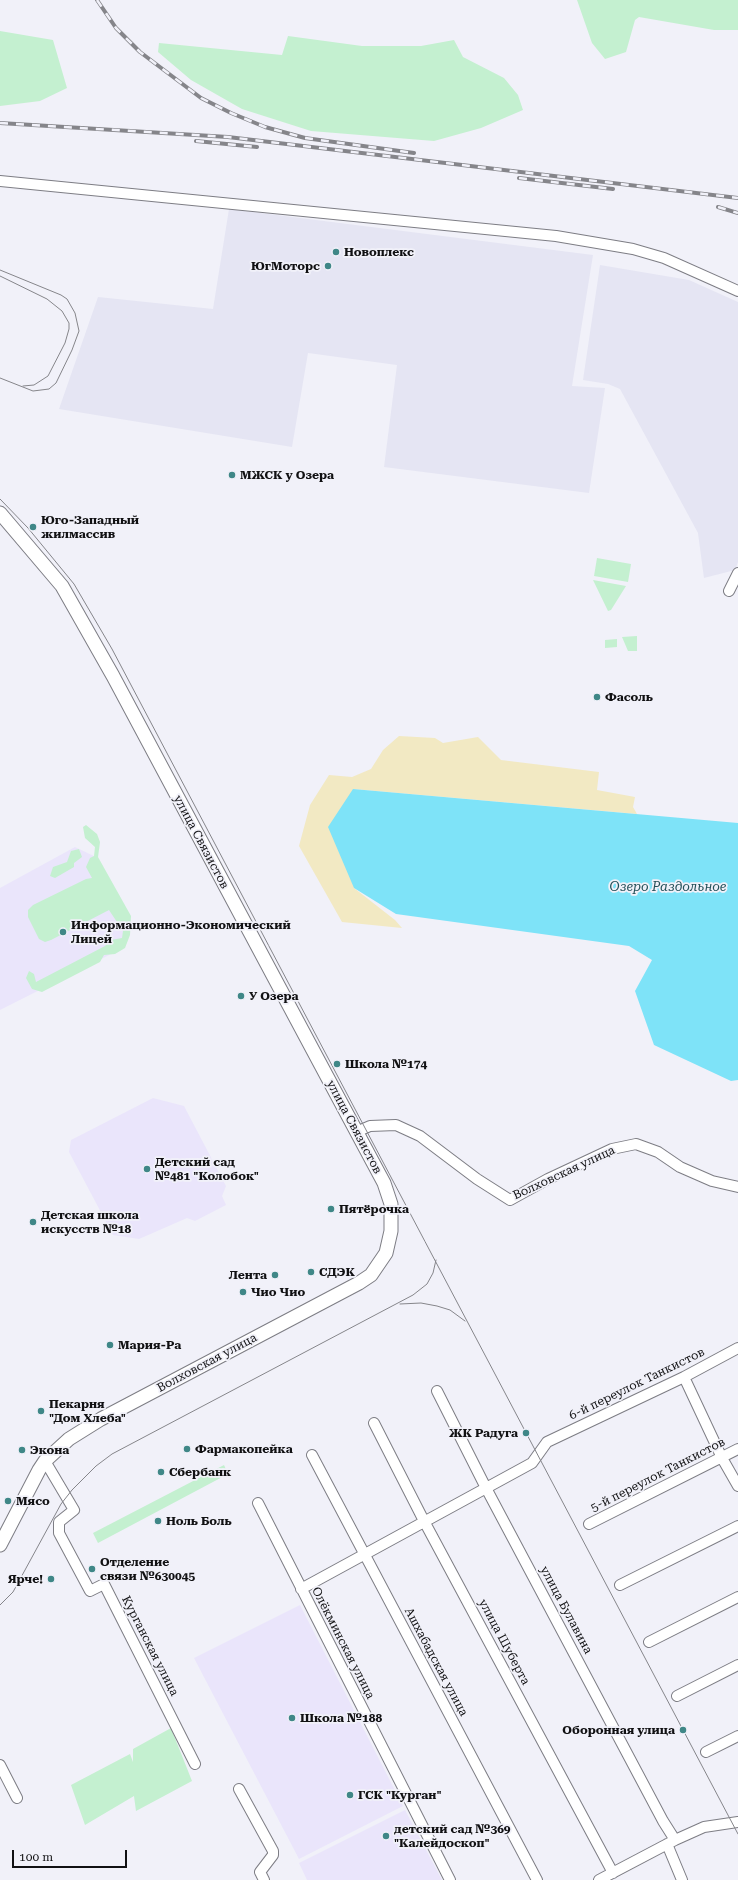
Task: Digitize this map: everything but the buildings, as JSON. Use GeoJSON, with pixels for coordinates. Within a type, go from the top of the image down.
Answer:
{"type":"FeatureCollection","features":[{"type":"Feature","properties":{"kind":"main road","name":"улица Связистов"},"geometry":{"type":"LineString","coordinates":[[0,513],[62,586],[113,676],[384,1183]]}},
{"type":"Feature","properties":{"kind":"main road","name":"Волховская улица"},"geometry":{"type":"LineString","coordinates":[[0,1545],[32,1481],[45,1461],[69,1439],[101,1419],[359,1283],[371,1275],[386,1253],[391,1231],[391,1204],[384,1183]]}},
{"type":"Feature","properties":{"kind":"street"},"geometry":{"type":"LineString","coordinates":[[0,181],[556,236],[633,249],[664,258],[738,291]]}},
{"type":"Feature","properties":{"kind":"street"},"geometry":{"type":"LineString","coordinates":[[729,591],[738,573]]}},
{"type":"Feature","properties":{"kind":"street","name":"Волховская улица"},"geometry":{"type":"LineString","coordinates":[[356,1132],[370,1126],[396,1125],[420,1136],[478,1179],[510,1200],[548,1179],[612,1149],[636,1144],[658,1152],[680,1166],[712,1181],[738,1187]]}},
{"type":"Feature","properties":{"kind":"street","name":"6-й переулок Танкистов"},"geometry":{"type":"LineString","coordinates":[[486,1488],[532,1463],[547,1442],[684,1377],[738,1348]]}},
{"type":"Feature","properties":{"kind":"street"},"geometry":{"type":"LineString","coordinates":[[684,1377],[722,1458],[738,1486]]}},
{"type":"Feature","properties":{"kind":"street","name":"улица Булавина"},"geometry":{"type":"LineString","coordinates":[[437,1391],[486,1488],[663,1821],[682,1880]]}},
{"type":"Feature","properties":{"kind":"street","name":"улица Шуберта"},"geometry":{"type":"LineString","coordinates":[[374,1423],[424,1521],[613,1872]]}},
{"type":"Feature","properties":{"kind":"street","name":"5-й переулок Танкистов"},"geometry":{"type":"LineString","coordinates":[[589,1524],[738,1449]]}},
{"type":"Feature","properties":{"kind":"street","name":"Ашхабадская улица"},"geometry":{"type":"LineString","coordinates":[[312,1455],[537,1880]]}},
{"type":"Feature","properties":{"kind":"street","name":"Курганская улица"},"geometry":{"type":"LineString","coordinates":[[45,1461],[74,1510],[59,1522],[59,1533],[90,1591],[104,1584],[195,1764]]}},
{"type":"Feature","properties":{"kind":"street"},"geometry":{"type":"LineString","coordinates":[[301,1589],[364,1553],[486,1488]]}},
{"type":"Feature","properties":{"kind":"street","name":"Олёкминская улица"},"geometry":{"type":"LineString","coordinates":[[258,1503],[450,1880]]}},
{"type":"Feature","properties":{"kind":"street"},"geometry":{"type":"LineString","coordinates":[[620,1585],[738,1526]]}},
{"type":"Feature","properties":{"kind":"street"},"geometry":{"type":"LineString","coordinates":[[649,1642],[738,1597]]}},
{"type":"Feature","properties":{"kind":"street"},"geometry":{"type":"LineString","coordinates":[[677,1696],[738,1665]]}},
{"type":"Feature","properties":{"kind":"street"},"geometry":{"type":"LineString","coordinates":[[706,1752],[738,1736]]}},
{"type":"Feature","properties":{"kind":"street"},"geometry":{"type":"LineString","coordinates":[[0,1765],[17,1798]]}},
{"type":"Feature","properties":{"kind":"street"},"geometry":{"type":"LineString","coordinates":[[239,1789],[273,1851],[273,1855],[260,1872],[264,1880]]}},
{"type":"Feature","properties":{"kind":"street"},"geometry":{"type":"LineString","coordinates":[[599,1880],[671,1842],[704,1827],[738,1822]]}},
{"type":"Feature","properties":{"kind":"shaded area"},"geometry":{"type":"Polygon","coordinates":[[[229,209],[593,255],[572,386],[605,388],[589,493],[384,467],[397,365],[308,353],[292,447],[59,409],[98,297],[213,309],[229,209]]]}},
{"type":"Feature","properties":{"kind":"shaded area"},"geometry":{"type":"Polygon","coordinates":[[[600,265],[689,280],[738,302],[738,562],[735,570],[704,578],[698,533],[620,389],[608,384],[583,380],[600,265]]]}},
{"type":"Feature","properties":{"kind":"shaded area","name":"Информационно-Экономический Лицей"},"geometry":{"type":"Polygon","coordinates":[[[75,847],[98,858],[130,917],[123,948],[0,1010],[0,888],[75,847]]]}},
{"type":"Feature","properties":{"kind":"shaded area","name":"Детский сад №481 \"Колобок\""},"geometry":{"type":"Polygon","coordinates":[[[153,1098],[184,1106],[226,1186],[222,1196],[226,1205],[195,1221],[187,1218],[139,1239],[113,1235],[69,1152],[71,1140],[153,1098]]]}},
{"type":"Feature","properties":{"kind":"shaded area","name":"Школа №188"},"geometry":{"type":"Polygon","coordinates":[[[300,1605],[403,1806],[299,1859],[194,1658],[300,1605]]]}},
{"type":"Feature","properties":{"kind":"shaded area","name":"детский сад №369 \"Калейдоскоп\""},"geometry":{"type":"Polygon","coordinates":[[[405,1810],[442,1880],[307,1880],[299,1863],[405,1810]]]}},
{"type":"Feature","properties":{"kind":"green space"},"geometry":{"type":"Polygon","coordinates":[[[577,0],[738,0],[738,30],[714,30],[639,17],[635,20],[626,52],[605,59],[592,43],[577,0]]]}},
{"type":"Feature","properties":{"kind":"green space"},"geometry":{"type":"Polygon","coordinates":[[[0,31],[53,40],[67,88],[40,101],[0,106],[0,31]]]}},
{"type":"Feature","properties":{"kind":"green space"},"geometry":{"type":"Polygon","coordinates":[[[288,36],[362,46],[421,46],[454,40],[463,57],[504,78],[518,95],[523,110],[481,128],[434,141],[311,131],[242,109],[191,80],[158,52],[159,43],[282,55],[288,36]]]}},
{"type":"Feature","properties":{"kind":"green space"},"geometry":{"type":"Polygon","coordinates":[[[597,558],[631,564],[628,582],[594,576],[597,558]]]}},
{"type":"Feature","properties":{"kind":"green space"},"geometry":{"type":"Polygon","coordinates":[[[593,580],[626,586],[611,610],[608,611],[593,580]]]}},
{"type":"Feature","properties":{"kind":"green space"},"geometry":{"type":"Polygon","coordinates":[[[637,636],[637,651],[628,651],[622,637],[637,636]]]}},
{"type":"Feature","properties":{"kind":"green space"},"geometry":{"type":"Polygon","coordinates":[[[617,639],[617,647],[605,648],[605,640],[617,639]]]}},
{"type":"Feature","properties":{"kind":"green space"},"geometry":{"type":"Polygon","coordinates":[[[86,825],[97,834],[100,842],[98,857],[131,916],[130,935],[125,948],[115,954],[104,955],[100,962],[42,992],[32,989],[26,978],[29,971],[34,974],[36,982],[105,946],[111,940],[122,938],[123,931],[109,910],[45,942],[39,939],[28,917],[28,910],[33,905],[86,879],[92,878],[86,867],[90,858],[94,856],[95,847],[85,838],[83,827],[86,825]]]}},
{"type":"Feature","properties":{"kind":"green space"},"geometry":{"type":"Polygon","coordinates":[[[79,849],[82,857],[74,863],[74,867],[55,878],[50,876],[53,867],[67,862],[71,851],[79,849]]]}},
{"type":"Feature","properties":{"kind":"green space"},"geometry":{"type":"Polygon","coordinates":[[[224,1465],[228,1474],[98,1543],[93,1533],[224,1465]]]}},
{"type":"Feature","properties":{"kind":"green space"},"geometry":{"type":"Polygon","coordinates":[[[171,1728],[192,1781],[136,1811],[134,1796],[85,1825],[71,1785],[130,1754],[133,1762],[133,1749],[171,1728]]]}},
{"type":"Feature","properties":{"kind":"sand"},"geometry":{"type":"Polygon","coordinates":[[[399,736],[435,738],[443,743],[478,737],[501,760],[599,772],[597,790],[635,797],[633,807],[637,814],[353,789],[354,888],[395,920],[402,928],[342,922],[299,846],[310,805],[329,775],[352,777],[371,769],[383,750],[399,736]]]}},
{"type":"Feature","properties":{"kind":"water","name":"Озеро Раздольное"},"geometry":{"type":"Polygon","coordinates":[[[353,789],[738,823],[738,1080],[731,1081],[654,1045],[635,991],[652,960],[629,946],[396,914],[354,888],[328,827],[353,789]]]}},
{"type":"Feature","properties":{"kind":"tram line"},"geometry":{"type":"LineString","coordinates":[[0,270],[61,295],[67,299],[75,313],[79,331],[72,350],[56,383],[49,389],[33,391],[0,378]]}},
{"type":"Feature","properties":{"kind":"tram line"},"geometry":{"type":"LineString","coordinates":[[0,276],[47,299],[62,311],[69,323],[65,343],[48,376],[34,385],[23,386]]}},
{"type":"Feature","properties":{"kind":"tram line"},"geometry":{"type":"LineString","coordinates":[[0,499],[28,528],[74,584],[112,649],[738,1834]]}},
{"type":"Feature","properties":{"kind":"tram line"},"geometry":{"type":"LineString","coordinates":[[0,1605],[13,1592],[61,1504],[72,1490],[96,1466],[112,1454],[413,1295],[427,1284],[433,1273],[436,1260]]}},
{"type":"Feature","properties":{"kind":"tram line"},"geometry":{"type":"LineString","coordinates":[[400,1304],[421,1303],[437,1306],[450,1310],[465,1321]]}},
{"type":"Feature","properties":{"kind":"railway"},"geometry":{"type":"LineString","coordinates":[[97,0],[116,28],[140,52],[201,98],[231,113],[265,127],[305,138],[414,153]]}},
{"type":"Feature","properties":{"kind":"railway"},"geometry":{"type":"LineString","coordinates":[[0,123],[228,137],[738,198]]}},
{"type":"Feature","properties":{"kind":"railway"},"geometry":{"type":"LineString","coordinates":[[196,141],[257,147]]}},
{"type":"Feature","properties":{"kind":"railway"},"geometry":{"type":"LineString","coordinates":[[519,178],[613,189]]}},
{"type":"Feature","properties":{"kind":"railway"},"geometry":{"type":"LineString","coordinates":[[718,207],[738,213]]}},
{"type":"Feature","properties":{"kind":"place","name":"Новоплекс"},"geometry":{"type":"Point","coordinates":[336,252]}},
{"type":"Feature","properties":{"kind":"place","name":"ЮгМоторс"},"geometry":{"type":"Point","coordinates":[328,266]}},
{"type":"Feature","properties":{"kind":"place","name":"МЖСК у Озера"},"geometry":{"type":"Point","coordinates":[232,475]}},
{"type":"Feature","properties":{"kind":"place","name":"Юго-Западный жилмассив"},"geometry":{"type":"Point","coordinates":[33,527]}},
{"type":"Feature","properties":{"kind":"place","name":"Фасоль"},"geometry":{"type":"Point","coordinates":[597,697]}},
{"type":"Feature","properties":{"kind":"place","name":"Информационно-Экономический Лицей"},"geometry":{"type":"Point","coordinates":[63,932]}},
{"type":"Feature","properties":{"kind":"place","name":"У Озера"},"geometry":{"type":"Point","coordinates":[241,996]}},
{"type":"Feature","properties":{"kind":"place","name":"Школа №174"},"geometry":{"type":"Point","coordinates":[337,1064]}},
{"type":"Feature","properties":{"kind":"place","name":"Детский сад №481 \"Колобок\""},"geometry":{"type":"Point","coordinates":[147,1169]}},
{"type":"Feature","properties":{"kind":"place","name":"Пятёрочка"},"geometry":{"type":"Point","coordinates":[331,1209]}},
{"type":"Feature","properties":{"kind":"place","name":"Детская школа искусств №18"},"geometry":{"type":"Point","coordinates":[33,1222]}},
{"type":"Feature","properties":{"kind":"place","name":"СДЭК"},"geometry":{"type":"Point","coordinates":[311,1272]}},
{"type":"Feature","properties":{"kind":"place","name":"Лента"},"geometry":{"type":"Point","coordinates":[275,1275]}},
{"type":"Feature","properties":{"kind":"place","name":"Чио Чио"},"geometry":{"type":"Point","coordinates":[243,1292]}},
{"type":"Feature","properties":{"kind":"place","name":"Мария-Ра"},"geometry":{"type":"Point","coordinates":[110,1345]}},
{"type":"Feature","properties":{"kind":"place","name":"Пекарня \"Дом Хлеба\""},"geometry":{"type":"Point","coordinates":[41,1411]}},
{"type":"Feature","properties":{"kind":"place","name":"ЖК Радуга"},"geometry":{"type":"Point","coordinates":[526,1433]}},
{"type":"Feature","properties":{"kind":"place","name":"Фармакопейка"},"geometry":{"type":"Point","coordinates":[187,1449]}},
{"type":"Feature","properties":{"kind":"place","name":"Экона"},"geometry":{"type":"Point","coordinates":[22,1450]}},
{"type":"Feature","properties":{"kind":"place","name":"Сбербанк"},"geometry":{"type":"Point","coordinates":[161,1472]}},
{"type":"Feature","properties":{"kind":"place","name":"Мясо"},"geometry":{"type":"Point","coordinates":[8,1501]}},
{"type":"Feature","properties":{"kind":"place","name":"Ноль Боль"},"geometry":{"type":"Point","coordinates":[158,1521]}},
{"type":"Feature","properties":{"kind":"place","name":"Отделение связи №630045"},"geometry":{"type":"Point","coordinates":[92,1569]}},
{"type":"Feature","properties":{"kind":"place","name":"Ярче!"},"geometry":{"type":"Point","coordinates":[51,1579]}},
{"type":"Feature","properties":{"kind":"place","name":"Школа №188"},"geometry":{"type":"Point","coordinates":[292,1718]}},
{"type":"Feature","properties":{"kind":"place","name":"Оборонная улица"},"geometry":{"type":"Point","coordinates":[683,1730]}},
{"type":"Feature","properties":{"kind":"place","name":"ГСК \"Курган\""},"geometry":{"type":"Point","coordinates":[350,1795]}},
{"type":"Feature","properties":{"kind":"place","name":"детский сад №369 \"Калейдоскоп\""},"geometry":{"type":"Point","coordinates":[386,1836]}}]}
